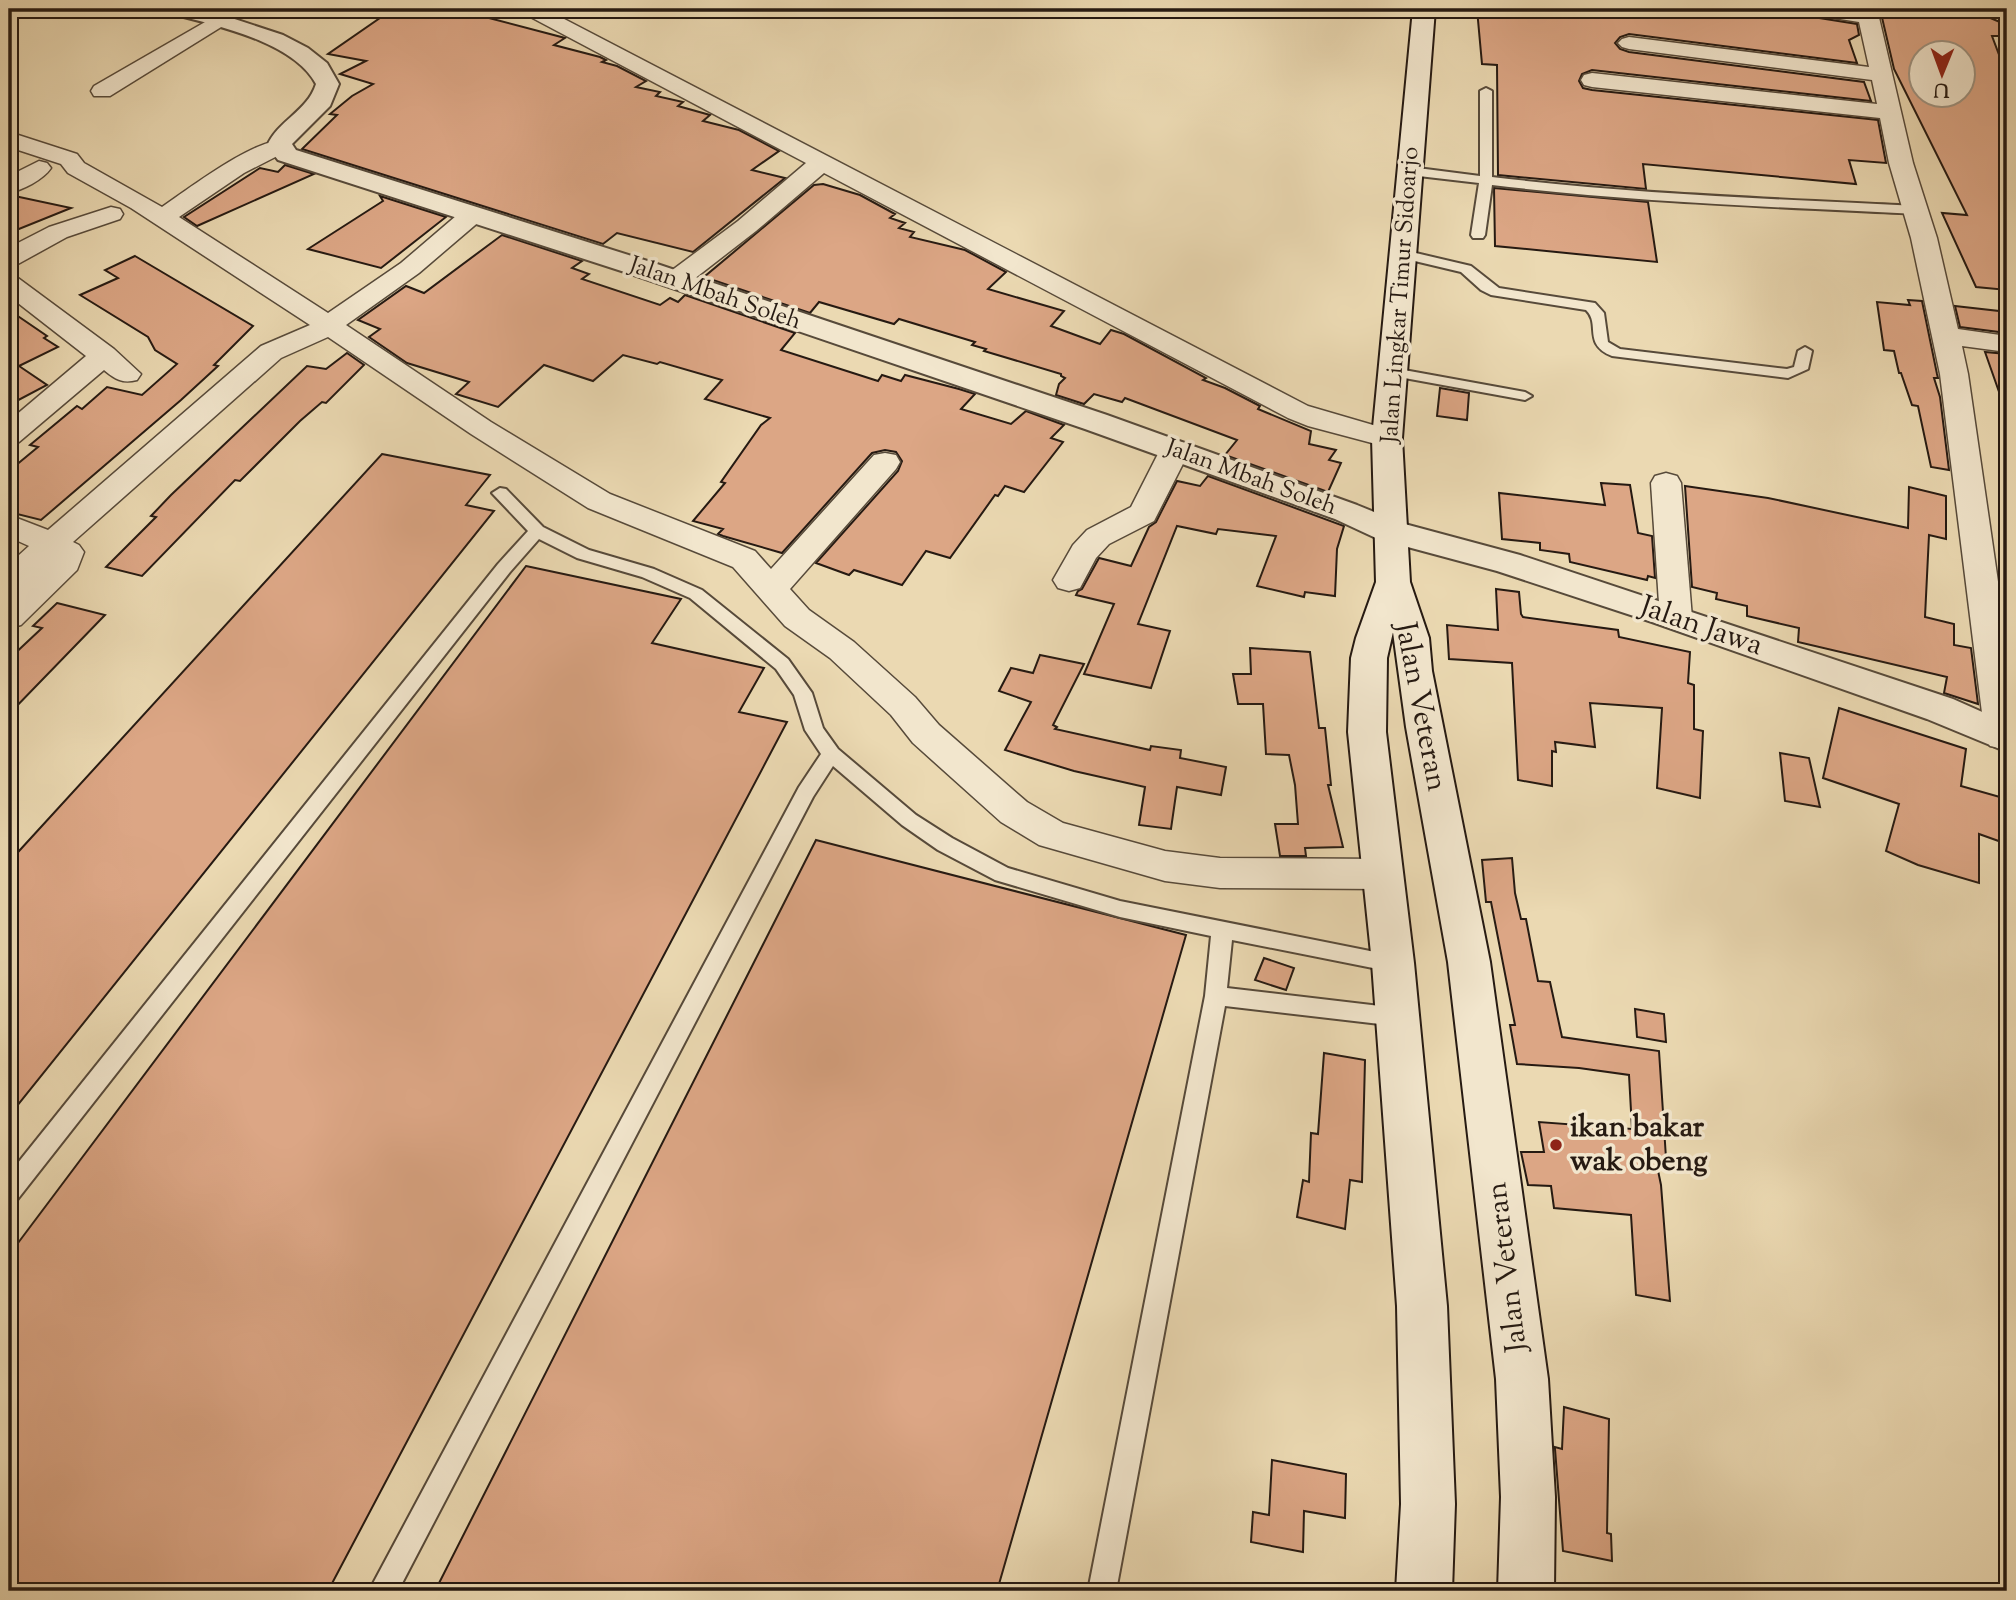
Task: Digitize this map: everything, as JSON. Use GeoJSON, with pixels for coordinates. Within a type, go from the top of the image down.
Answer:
{"type":"FeatureCollection","features":[{"type":"Feature","properties":{"kind":"main road"},"geometry":{"type":"LineString","coordinates":[[180,9],[275,39],[310,60],[327,80],[328,94],[323,101],[279,146]]}},
{"type":"Feature","properties":{"kind":"main road","name":"Jalan Lingkar Timur Sidoarjo"},"geometry":{"type":"LineString","coordinates":[[1393,582],[1387,438],[1424,9]]}},
{"type":"Feature","properties":{"kind":"main road","name":"Jalan Mbah Soleh"},"geometry":{"type":"LineString","coordinates":[[279,146],[287,155],[676,280],[1175,450],[1390,530]]}},
{"type":"Feature","properties":{"kind":"main road","name":"Jalan Jawa"},"geometry":{"type":"LineString","coordinates":[[1390,530],[1508,563],[1676,618],[1954,715],[2005,737]]}},
{"type":"Feature","properties":{"kind":"main road","name":"Jalan Veteran"},"geometry":{"type":"LineString","coordinates":[[1393,582],[1373,638],[1369,658],[1367,732],[1397,1017],[1427,1403],[1428,1504],[1424,1591]]}},
{"type":"Feature","properties":{"kind":"main road","name":"Jalan Veteran"},"geometry":{"type":"LineString","coordinates":[[1393,582],[1412,638],[1424,727],[1469,962],[1522,1379],[1528,1497],[1526,1591]]}},
{"type":"Feature","properties":{"kind":"street"},"geometry":{"type":"LineString","coordinates":[[530,9],[1298,412],[1387,438]]}},
{"type":"Feature","properties":{"kind":"street"},"geometry":{"type":"LineString","coordinates":[[1815,9],[1868,13],[1880,75],[1891,112],[1901,163],[1917,210],[1954,374],[2005,737]]}},
{"type":"Feature","properties":{"kind":"street"},"geometry":{"type":"LineString","coordinates":[[102,91],[219,20]]}},
{"type":"Feature","properties":{"kind":"street"},"geometry":{"type":"LineString","coordinates":[[1629,43],[1880,75]]}},
{"type":"Feature","properties":{"kind":"street"},"geometry":{"type":"LineString","coordinates":[[1592,80],[1891,112]]}},
{"type":"Feature","properties":{"kind":"street"},"geometry":{"type":"LineString","coordinates":[[9,139],[69,159],[76,167],[162,218],[320,330]]}},
{"type":"Feature","properties":{"kind":"street"},"geometry":{"type":"LineString","coordinates":[[162,218],[236,168],[279,146]]}},
{"type":"Feature","properties":{"kind":"street"},"geometry":{"type":"LineString","coordinates":[[9,151],[40,167],[49,177],[132,228]]}},
{"type":"Feature","properties":{"kind":"street"},"geometry":{"type":"LineString","coordinates":[[676,280],[747,226],[822,162]]}},
{"type":"Feature","properties":{"kind":"street"},"geometry":{"type":"LineString","coordinates":[[9,186],[40,167]]}},
{"type":"Feature","properties":{"kind":"street"},"geometry":{"type":"LineString","coordinates":[[9,259],[54,232],[111,214]]}},
{"type":"Feature","properties":{"kind":"street"},"geometry":{"type":"LineString","coordinates":[[9,617],[38,561],[301,361],[320,330],[410,268],[472,215]]}},
{"type":"Feature","properties":{"kind":"street"},"geometry":{"type":"LineString","coordinates":[[177,256],[320,330],[598,501],[744,559],[797,618],[842,650],[903,706],[926,734],[1004,803],[1052,835],[1165,866],[1220,873],[1382,874]]}},
{"type":"Feature","properties":{"kind":"street"},"geometry":{"type":"LineString","coordinates":[[9,284],[127,374]]}},
{"type":"Feature","properties":{"kind":"street"},"geometry":{"type":"LineString","coordinates":[[1939,307],[2007,344]]}},
{"type":"Feature","properties":{"kind":"street"},"geometry":{"type":"LineString","coordinates":[[9,436],[104,355]]}},
{"type":"Feature","properties":{"kind":"street"},"geometry":{"type":"LineString","coordinates":[[1069,580],[1085,549],[1099,533],[1143,514],[1175,450]]}},
{"type":"Feature","properties":{"kind":"street"},"geometry":{"type":"LineString","coordinates":[[772,589],[885,462]]}},
{"type":"Feature","properties":{"kind":"street"},"geometry":{"type":"LineString","coordinates":[[1666,483],[1676,618]]}},
{"type":"Feature","properties":{"kind":"street"},"geometry":{"type":"LineString","coordinates":[[9,525],[38,561]]}},
{"type":"Feature","properties":{"kind":"lane"},"geometry":{"type":"LineString","coordinates":[[1478,234],[1486,180],[1486,91]]}},
{"type":"Feature","properties":{"kind":"lane"},"geometry":{"type":"LineString","coordinates":[[1410,171],[1567,190],[1669,198],[1917,210]]}},
{"type":"Feature","properties":{"kind":"lane"},"geometry":{"type":"LineString","coordinates":[[1403,254],[1466,269],[1486,287],[1496,292],[1590,306],[1597,313],[1600,341],[1605,349],[1617,353],[1788,374],[1801,369],[1805,351]]}},
{"type":"Feature","properties":{"kind":"lane"},"geometry":{"type":"LineString","coordinates":[[1393,372],[1525,396]]}},
{"type":"Feature","properties":{"kind":"lane"},"geometry":{"type":"LineString","coordinates":[[500,493],[537,531],[583,554],[648,573],[696,594],[782,664],[803,694],[814,730],[831,754],[909,820],[945,844],[1002,874],[1120,909],[1392,963]]}},
{"type":"Feature","properties":{"kind":"lane"},"geometry":{"type":"LineString","coordinates":[[9,1192],[504,568],[537,531]]}},
{"type":"Feature","properties":{"kind":"lane"},"geometry":{"type":"LineString","coordinates":[[383,1591],[806,792],[831,754]]}},
{"type":"Feature","properties":{"kind":"lane"},"geometry":{"type":"LineString","coordinates":[[1102,1591],[1216,996],[1222,931]]}},
{"type":"Feature","properties":{"kind":"lane"},"geometry":{"type":"LineString","coordinates":[[1216,996],[1397,1017]]}},
{"type":"Feature","properties":{"kind":"building"},"geometry":{"type":"Polygon","coordinates":[[[393,9],[511,9],[489,18],[565,38],[554,45],[600,57],[606,60],[602,62],[617,66],[646,81],[636,87],[660,92],[656,96],[683,102],[678,106],[710,115],[703,121],[739,130],[779,151],[752,170],[785,178],[693,252],[617,233],[603,244],[302,149],[337,115],[330,114],[352,96],[373,84],[340,74],[366,61],[328,54],[393,9]]]}},
{"type":"Feature","properties":{"kind":"building"},"geometry":{"type":"Polygon","coordinates":[[[1477,9],[1802,9],[1807,16],[1857,24],[1859,35],[1849,40],[1857,63],[1629,34],[1620,37],[1615,43],[1620,49],[1629,52],[1864,82],[1871,101],[1592,70],[1582,74],[1579,81],[1583,88],[1592,90],[1878,120],[1886,163],[1849,160],[1856,184],[1643,164],[1646,189],[1498,175],[1497,65],[1482,64],[1477,9]]]}},
{"type":"Feature","properties":{"kind":"building"},"geometry":{"type":"Polygon","coordinates":[[[1880,9],[1969,9],[2007,25],[2007,36],[1992,36],[2007,76],[2007,290],[1976,287],[1942,213],[1967,215],[1914,108],[1978,108],[1978,38],[1908,38],[1908,97],[1894,69],[1880,9]]]}},
{"type":"Feature","properties":{"kind":"building"},"geometry":{"type":"Polygon","coordinates":[[[285,165],[314,174],[197,226],[184,217],[260,168],[278,172],[285,165]]]}},
{"type":"Feature","properties":{"kind":"building"},"geometry":{"type":"Polygon","coordinates":[[[823,184],[860,195],[895,214],[890,218],[905,223],[899,228],[914,232],[910,237],[965,250],[1006,272],[988,289],[1064,311],[1051,326],[1100,344],[1111,330],[1124,334],[1206,378],[1203,380],[1260,406],[1258,409],[1311,431],[1309,444],[1336,450],[1329,460],[1341,463],[1328,492],[1225,455],[1237,440],[1125,398],[1122,402],[1094,394],[1084,404],[1056,395],[1059,384],[1065,378],[1061,374],[984,351],[986,349],[972,345],[975,342],[899,319],[894,324],[819,302],[810,313],[704,277],[814,185],[823,184]]]}},
{"type":"Feature","properties":{"kind":"building"},"geometry":{"type":"Polygon","coordinates":[[[1494,188],[1648,202],[1657,262],[1495,246],[1494,188]]]}},
{"type":"Feature","properties":{"kind":"building"},"geometry":{"type":"Polygon","coordinates":[[[10,195],[71,208],[9,233],[10,195]]]}},
{"type":"Feature","properties":{"kind":"building"},"geometry":{"type":"Polygon","coordinates":[[[380,196],[446,217],[381,268],[308,249],[383,201],[380,196]]]}},
{"type":"Feature","properties":{"kind":"building"},"geometry":{"type":"Polygon","coordinates":[[[502,235],[582,261],[572,268],[589,274],[582,279],[660,305],[670,298],[678,302],[685,295],[795,333],[781,350],[878,381],[882,375],[901,381],[905,375],[975,394],[961,409],[1011,424],[1026,411],[1064,425],[1051,438],[1063,442],[1024,492],[1005,486],[998,496],[995,495],[950,558],[926,551],[902,585],[854,570],[849,575],[816,563],[898,471],[902,461],[896,452],[885,450],[872,453],[782,553],[723,536],[718,534],[723,529],[693,521],[725,483],[721,482],[761,425],[770,418],[705,399],[722,380],[660,362],[657,364],[623,355],[593,381],[544,365],[498,407],[456,394],[469,382],[407,363],[369,337],[380,329],[358,320],[406,286],[424,293],[502,235]]]}},
{"type":"Feature","properties":{"kind":"building"},"geometry":{"type":"Polygon","coordinates":[[[135,256],[253,326],[214,365],[218,366],[181,400],[41,520],[9,512],[9,471],[38,447],[30,445],[77,406],[82,409],[107,387],[142,395],[177,364],[155,350],[148,337],[80,295],[118,278],[105,270],[135,256]]]}},
{"type":"Feature","properties":{"kind":"building"},"geometry":{"type":"Polygon","coordinates":[[[1908,300],[1922,301],[1938,378],[1934,378],[1940,397],[1949,470],[1931,467],[1918,406],[1912,405],[1899,373],[1894,351],[1884,350],[1877,302],[1910,305],[1908,300]]]}},
{"type":"Feature","properties":{"kind":"building"},"geometry":{"type":"Polygon","coordinates":[[[1955,306],[1999,311],[2007,333],[1960,327],[1955,306]]]}},
{"type":"Feature","properties":{"kind":"building"},"geometry":{"type":"Polygon","coordinates":[[[9,310],[47,336],[44,338],[58,347],[19,366],[47,385],[9,405],[9,310]]]}},
{"type":"Feature","properties":{"kind":"building"},"geometry":{"type":"Polygon","coordinates":[[[1985,352],[2007,354],[2007,405],[2004,406],[1985,352]]]}},
{"type":"Feature","properties":{"kind":"building"},"geometry":{"type":"Polygon","coordinates":[[[347,353],[364,365],[326,403],[322,402],[300,421],[240,481],[235,480],[142,576],[106,567],[156,517],[151,516],[171,495],[307,366],[326,369],[347,353]]]}},
{"type":"Feature","properties":{"kind":"building"},"geometry":{"type":"Polygon","coordinates":[[[1440,388],[1469,393],[1467,420],[1437,416],[1440,388]]]}},
{"type":"Feature","properties":{"kind":"building"},"geometry":{"type":"Polygon","coordinates":[[[382,454],[490,475],[466,505],[494,511],[9,1116],[9,862],[382,454]]]}},
{"type":"Feature","properties":{"kind":"building"},"geometry":{"type":"Polygon","coordinates":[[[1208,476],[1344,526],[1337,549],[1335,596],[1305,592],[1304,597],[1257,586],[1276,536],[1218,529],[1216,534],[1177,526],[1138,624],[1170,631],[1151,688],[1084,674],[1114,604],[1076,595],[1078,591],[1082,589],[1099,558],[1131,566],[1149,527],[1156,522],[1177,481],[1200,486],[1208,476]]]}},
{"type":"Feature","properties":{"kind":"building"},"geometry":{"type":"Polygon","coordinates":[[[1601,483],[1630,485],[1638,533],[1652,536],[1655,578],[1648,576],[1647,580],[1570,562],[1569,554],[1540,550],[1540,543],[1502,539],[1499,493],[1605,505],[1601,483]]]}},
{"type":"Feature","properties":{"kind":"building"},"geometry":{"type":"Polygon","coordinates":[[[1685,486],[1768,498],[1908,528],[1909,487],[1946,496],[1946,539],[1929,535],[1925,617],[1954,624],[1954,645],[1971,648],[1978,704],[1944,693],[1947,677],[1798,642],[1799,628],[1747,616],[1747,606],[1716,599],[1717,593],[1692,587],[1685,486]]]}},
{"type":"Feature","properties":{"kind":"building"},"geometry":{"type":"Polygon","coordinates":[[[526,566],[681,599],[652,643],[764,668],[739,712],[787,722],[328,1591],[9,1591],[9,1255],[526,566]]]}},
{"type":"Feature","properties":{"kind":"building"},"geometry":{"type":"Polygon","coordinates":[[[1496,589],[1519,592],[1523,617],[1618,630],[1619,637],[1690,652],[1688,683],[1694,685],[1694,729],[1703,731],[1700,798],[1657,788],[1662,708],[1590,703],[1595,747],[1555,742],[1556,752],[1552,751],[1552,786],[1518,780],[1512,663],[1449,659],[1447,625],[1498,630],[1496,589]]]}},
{"type":"Feature","properties":{"kind":"building"},"geometry":{"type":"Polygon","coordinates":[[[57,603],[105,615],[9,714],[9,659],[42,628],[33,626],[57,603]]]}},
{"type":"Feature","properties":{"kind":"building"},"geometry":{"type":"Polygon","coordinates":[[[1250,648],[1310,652],[1319,728],[1325,728],[1331,785],[1328,785],[1343,847],[1305,848],[1306,856],[1280,856],[1275,824],[1298,824],[1295,785],[1289,755],[1266,754],[1263,704],[1238,704],[1233,674],[1251,674],[1250,648]]]}},
{"type":"Feature","properties":{"kind":"building"},"geometry":{"type":"Polygon","coordinates":[[[1040,655],[1084,664],[1053,725],[1057,727],[1055,729],[1150,750],[1151,746],[1181,750],[1180,758],[1226,767],[1221,795],[1177,787],[1171,829],[1139,825],[1145,787],[1074,771],[1005,750],[1031,702],[999,691],[1011,668],[1033,673],[1040,655]]]}},
{"type":"Feature","properties":{"kind":"building"},"geometry":{"type":"Polygon","coordinates":[[[1839,708],[1966,749],[1961,786],[2007,799],[2007,844],[1979,834],[1979,883],[1918,865],[1886,851],[1899,804],[1823,778],[1839,708]]]}},
{"type":"Feature","properties":{"kind":"building"},"geometry":{"type":"Polygon","coordinates":[[[1780,753],[1809,758],[1820,807],[1785,801],[1780,753]]]}},
{"type":"Feature","properties":{"kind":"building"},"geometry":{"type":"Polygon","coordinates":[[[816,840],[1186,935],[997,1591],[435,1591],[816,840]]]}},
{"type":"Feature","properties":{"kind":"building"},"geometry":{"type":"Polygon","coordinates":[[[1512,858],[1515,893],[1521,919],[1526,919],[1538,981],[1550,982],[1562,1037],[1659,1051],[1666,1158],[1655,1156],[1661,1185],[1670,1301],[1636,1295],[1631,1215],[1554,1208],[1551,1186],[1528,1185],[1521,1152],[1544,1152],[1539,1122],[1632,1129],[1629,1075],[1517,1064],[1510,1025],[1515,1025],[1491,902],[1486,902],[1482,860],[1512,858]]]}},
{"type":"Feature","properties":{"kind":"building"},"geometry":{"type":"Polygon","coordinates":[[[1264,958],[1294,968],[1286,990],[1255,980],[1264,958]]]}},
{"type":"Feature","properties":{"kind":"building"},"geometry":{"type":"Polygon","coordinates":[[[1635,1009],[1664,1014],[1666,1042],[1637,1037],[1635,1009]]]}},
{"type":"Feature","properties":{"kind":"building"},"geometry":{"type":"Polygon","coordinates":[[[1324,1053],[1365,1060],[1362,1182],[1350,1180],[1345,1229],[1297,1217],[1303,1180],[1309,1182],[1311,1133],[1318,1134],[1324,1053]]]}},
{"type":"Feature","properties":{"kind":"building"},"geometry":{"type":"Polygon","coordinates":[[[1564,1407],[1609,1419],[1607,1533],[1611,1534],[1612,1561],[1563,1551],[1555,1447],[1562,1449],[1564,1407]]]}},
{"type":"Feature","properties":{"kind":"building"},"geometry":{"type":"Polygon","coordinates":[[[1272,1460],[1346,1474],[1345,1518],[1304,1511],[1303,1552],[1251,1542],[1253,1512],[1269,1515],[1272,1460]]]}},
{"type":"Feature","properties":{"kind":"place","name":"ikan bakar wak obeng"},"geometry":{"type":"Point","coordinates":[1556,1145]}}]}
